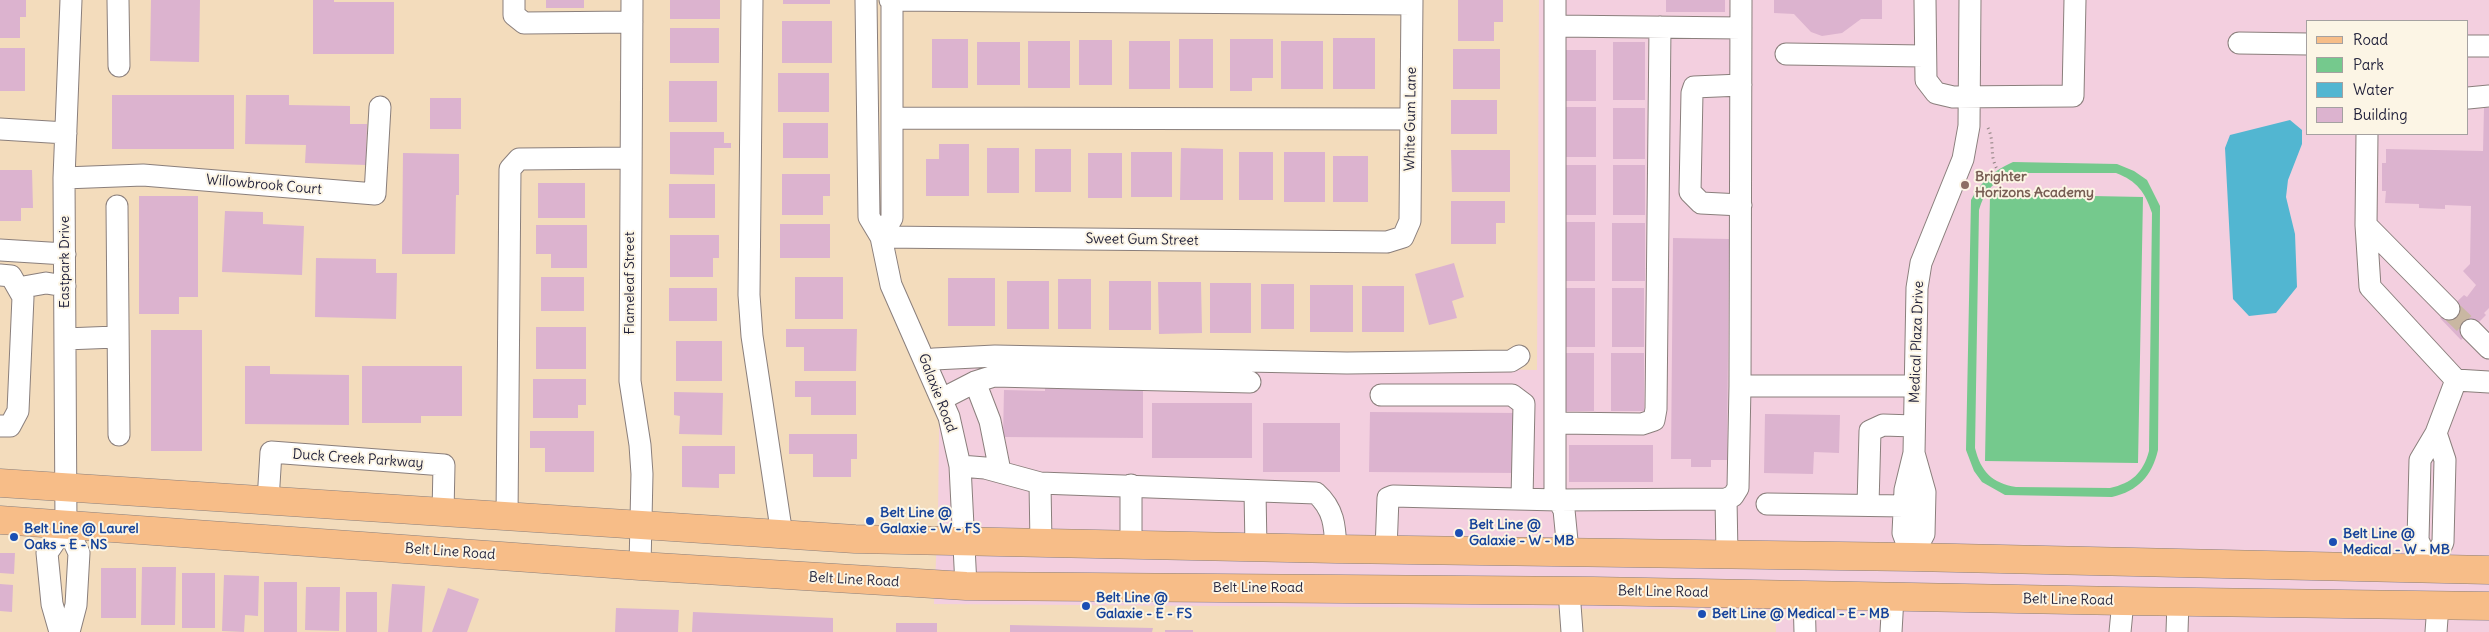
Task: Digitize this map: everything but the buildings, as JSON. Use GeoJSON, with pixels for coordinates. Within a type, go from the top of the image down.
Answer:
{"type":"FeatureCollection","features":[{"type":"Feature","properties":{"kind":"main road"},"geometry":{"type":"LineString","coordinates":[[0,483],[782,535],[963,542],[1912,557],[2489,570]]}},
{"type":"Feature","properties":{"kind":"main road","name":"Belt Line Road"},"geometry":{"type":"LineString","coordinates":[[0,520],[640,566],[966,586],[1569,591],[2123,602],[2489,606]]}},
{"type":"Feature","properties":{"kind":"main road"},"geometry":{"type":"LineString","coordinates":[[1568,551],[1569,591]]}},
{"type":"Feature","properties":{"kind":"main road"},"geometry":{"type":"LineString","coordinates":[[1893,597],[1912,557]]}},
{"type":"Feature","properties":{"kind":"main road"},"geometry":{"type":"LineString","coordinates":[[2431,569],[2438,605]]}},
{"type":"Feature","properties":{"kind":"street","name":"Eastpark Drive"},"geometry":{"type":"LineString","coordinates":[[66,524],[64,178],[71,0]]}},
{"type":"Feature","properties":{"kind":"street"},"geometry":{"type":"LineString","coordinates":[[118,0],[118,66]]}},
{"type":"Feature","properties":{"kind":"street"},"geometry":{"type":"LineString","coordinates":[[514,0],[514,15],[524,23],[632,22]]}},
{"type":"Feature","properties":{"kind":"street","name":"Flameleaf Street"},"geometry":{"type":"LineString","coordinates":[[632,0],[630,380],[640,445],[640,566]]}},
{"type":"Feature","properties":{"kind":"street"},"geometry":{"type":"LineString","coordinates":[[752,0],[749,295],[752,336],[782,535]]}},
{"type":"Feature","properties":{"kind":"street","name":"Galaxie Road"},"geometry":{"type":"LineString","coordinates":[[866,0],[867,197],[869,217],[881,237],[891,285],[949,417],[960,466],[966,586]]}},
{"type":"Feature","properties":{"kind":"street"},"geometry":{"type":"LineString","coordinates":[[881,237],[892,218],[891,0],[1412,2]]}},
{"type":"Feature","properties":{"kind":"street"},"geometry":{"type":"LineString","coordinates":[[1555,0],[1555,494],[1564,510],[1568,551]]}},
{"type":"Feature","properties":{"kind":"street"},"geometry":{"type":"LineString","coordinates":[[1386,550],[1388,498],[1393,496],[1558,500],[1726,499],[1733,496],[1738,488],[1740,386],[1741,0]]}},
{"type":"Feature","properties":{"kind":"street"},"geometry":{"type":"LineString","coordinates":[[1925,0],[1924,56],[1926,80],[1936,92],[1953,97],[1969,95],[2074,96],[2075,0]]}},
{"type":"Feature","properties":{"kind":"street","name":"Medical Plaza Drive"},"geometry":{"type":"LineString","coordinates":[[1912,557],[1903,534],[1904,490],[1914,453],[1917,288],[1921,263],[1963,159],[1969,126],[1970,0]]}},
{"type":"Feature","properties":{"kind":"street","name":"White Gum Lane"},"geometry":{"type":"LineString","coordinates":[[1403,236],[1410,221],[1412,2]]}},
{"type":"Feature","properties":{"kind":"street"},"geometry":{"type":"LineString","coordinates":[[1555,26],[1741,28]]}},
{"type":"Feature","properties":{"kind":"street"},"geometry":{"type":"LineString","coordinates":[[1555,423],[1642,424],[1654,420],[1656,409],[1660,27]]}},
{"type":"Feature","properties":{"kind":"street"},"geometry":{"type":"LineString","coordinates":[[2239,43],[2306,44]]}},
{"type":"Feature","properties":{"kind":"street"},"geometry":{"type":"LineString","coordinates":[[2469,46],[2489,46]]}},
{"type":"Feature","properties":{"kind":"street"},"geometry":{"type":"LineString","coordinates":[[1786,54],[1924,56]]}},
{"type":"Feature","properties":{"kind":"street"},"geometry":{"type":"LineString","coordinates":[[1741,85],[1694,87],[1692,93],[1690,192],[1701,202],[1741,205]]}},
{"type":"Feature","properties":{"kind":"street"},"geometry":{"type":"LineString","coordinates":[[2469,98],[2489,96]]}},
{"type":"Feature","properties":{"kind":"street","name":"Willowbrook Court"},"geometry":{"type":"LineString","coordinates":[[64,178],[143,175],[375,194],[380,107]]}},
{"type":"Feature","properties":{"kind":"street"},"geometry":{"type":"LineString","coordinates":[[892,118],[1411,119]]}},
{"type":"Feature","properties":{"kind":"street"},"geometry":{"type":"LineString","coordinates":[[0,129],[66,133]]}},
{"type":"Feature","properties":{"kind":"street"},"geometry":{"type":"LineString","coordinates":[[2368,135],[2366,225],[2370,287],[2456,380],[2489,382]]}},
{"type":"Feature","properties":{"kind":"street"},"geometry":{"type":"LineString","coordinates":[[508,517],[510,169],[513,163],[519,159],[631,158]]}},
{"type":"Feature","properties":{"kind":"street"},"geometry":{"type":"LineString","coordinates":[[117,206],[116,337],[119,434]]}},
{"type":"Feature","properties":{"kind":"street"},"geometry":{"type":"LineString","coordinates":[[2366,225],[2449,309]]}},
{"type":"Feature","properties":{"kind":"street","name":"Sweet Gum Street"},"geometry":{"type":"LineString","coordinates":[[881,237],[1387,242],[1403,236]]}},
{"type":"Feature","properties":{"kind":"street"},"geometry":{"type":"LineString","coordinates":[[0,250],[65,254]]}},
{"type":"Feature","properties":{"kind":"street"},"geometry":{"type":"LineString","coordinates":[[0,275],[11,276],[24,297],[18,411],[10,426],[0,426]]}},
{"type":"Feature","properties":{"kind":"street"},"geometry":{"type":"LineString","coordinates":[[18,288],[46,283],[65,286]]}},
{"type":"Feature","properties":{"kind":"street"},"geometry":{"type":"LineString","coordinates":[[2471,330],[2489,348]]}},
{"type":"Feature","properties":{"kind":"street"},"geometry":{"type":"LineString","coordinates":[[65,339],[116,337]]}},
{"type":"Feature","properties":{"kind":"street"},"geometry":{"type":"LineString","coordinates":[[926,363],[934,359],[995,356],[1347,363],[1511,361],[1519,356]]}},
{"type":"Feature","properties":{"kind":"street"},"geometry":{"type":"LineString","coordinates":[[942,399],[975,382],[994,376],[1250,382]]}},
{"type":"Feature","properties":{"kind":"street"},"geometry":{"type":"LineString","coordinates":[[2431,569],[2442,542],[2443,533],[2445,460],[2436,433],[2456,380]]}},
{"type":"Feature","properties":{"kind":"street"},"geometry":{"type":"LineString","coordinates":[[975,382],[990,421],[1000,471]]}},
{"type":"Feature","properties":{"kind":"street"},"geometry":{"type":"LineString","coordinates":[[1740,386],[1915,386]]}},
{"type":"Feature","properties":{"kind":"street"},"geometry":{"type":"LineString","coordinates":[[1381,395],[1512,395],[1524,404],[1522,499]]}},
{"type":"Feature","properties":{"kind":"street"},"geometry":{"type":"LineString","coordinates":[[1868,506],[1870,431],[1883,425],[1914,426]]}},
{"type":"Feature","properties":{"kind":"street","name":"Duck Creek Parkway"},"geometry":{"type":"LineString","coordinates":[[268,501],[271,452],[444,465],[443,513]]}},
{"type":"Feature","properties":{"kind":"street","name":"Medical Plaza Drive"},"geometry":{"type":"LineString","coordinates":[[1912,557],[1924,534],[1925,500],[1925,492],[1914,453]]}},
{"type":"Feature","properties":{"kind":"street"},"geometry":{"type":"LineString","coordinates":[[960,466],[1000,471],[1040,482],[1316,493],[1326,502],[1334,520],[1336,549]]}},
{"type":"Feature","properties":{"kind":"street"},"geometry":{"type":"LineString","coordinates":[[1040,482],[1041,544]]}},
{"type":"Feature","properties":{"kind":"street"},"geometry":{"type":"LineString","coordinates":[[1131,486],[1131,545]]}},
{"type":"Feature","properties":{"kind":"street"},"geometry":{"type":"LineString","coordinates":[[1255,490],[1256,548]]}},
{"type":"Feature","properties":{"kind":"street"},"geometry":{"type":"LineString","coordinates":[[1726,499],[1727,554]]}},
{"type":"Feature","properties":{"kind":"street"},"geometry":{"type":"LineString","coordinates":[[1766,504],[1904,506]]}},
{"type":"Feature","properties":{"kind":"street"},"geometry":{"type":"LineString","coordinates":[[60,632],[52,604],[47,554],[66,524]]}},
{"type":"Feature","properties":{"kind":"street"},"geometry":{"type":"LineString","coordinates":[[66,524],[79,554],[76,605],[69,632]]}},
{"type":"Feature","properties":{"kind":"street"},"geometry":{"type":"LineString","coordinates":[[1569,591],[1572,632]]}},
{"type":"Feature","properties":{"kind":"street"},"geometry":{"type":"LineString","coordinates":[[1804,595],[1805,632]]}},
{"type":"Feature","properties":{"kind":"street"},"geometry":{"type":"LineString","coordinates":[[1891,632],[1893,597]]}},
{"type":"Feature","properties":{"kind":"street"},"geometry":{"type":"LineString","coordinates":[[2120,632],[2123,602]]}},
{"type":"Feature","properties":{"kind":"street"},"geometry":{"type":"LineString","coordinates":[[2178,602],[2178,632]]}},
{"type":"Feature","properties":{"kind":"street"},"geometry":{"type":"LineString","coordinates":[[2436,632],[2438,605]]}},
{"type":"Feature","properties":{"kind":"path"},"geometry":{"type":"LineString","coordinates":[[1986,121],[1991,135],[1991,159],[1997,169]]}},
{"type":"Feature","properties":{"kind":"shaded area"},"geometry":{"type":"Polygon","coordinates":[[[1539,0],[2489,0],[2489,632],[1776,632],[1775,610],[934,604],[938,516],[940,357],[1537,370],[1539,0]]]}},
{"type":"Feature","properties":{"kind":"green space"},"geometry":{"type":"Polygon","coordinates":[[[2013,162],[2117,164],[2134,171],[2147,180],[2160,206],[2158,450],[2148,475],[2129,491],[2121,494],[2112,497],[2005,495],[1982,482],[1974,471],[1966,450],[1971,200],[1979,187],[1989,177],[2013,162]],[[2013,173],[1995,183],[1981,203],[1979,210],[1975,448],[1984,470],[2000,483],[2016,487],[2110,488],[2125,483],[2136,476],[2147,459],[2149,451],[2152,213],[2139,188],[2130,180],[2116,173],[2013,173]]]}},
{"type":"Feature","properties":{"kind":"green space"},"geometry":{"type":"Polygon","coordinates":[[[1990,194],[2143,197],[2138,463],[1985,461],[1990,194]]]}},
{"type":"Feature","properties":{"kind":"water"},"geometry":{"type":"Polygon","coordinates":[[[2290,120],[2302,130],[2302,144],[2288,180],[2286,197],[2295,234],[2297,287],[2276,313],[2249,316],[2233,299],[2225,148],[2230,135],[2290,120]]]}},
{"type":"Feature","properties":{"kind":"tunnel"},"geometry":{"type":"LineString","coordinates":[[2449,309],[2471,330]]}},
{"type":"Feature","properties":{"kind":"place","name":"Brighter Horizons Academy"},"geometry":{"type":"Point","coordinates":[1965,185]}},
{"type":"Feature","properties":{"kind":"place","name":"Belt Line @ Galaxie - W - FS"},"geometry":{"type":"Point","coordinates":[870,521]}},
{"type":"Feature","properties":{"kind":"place","name":"Belt Line @ Galaxie - W - MB"},"geometry":{"type":"Point","coordinates":[1459,533]}},
{"type":"Feature","properties":{"kind":"place","name":"Belt Line @ Laurel Oaks - E - NS"},"geometry":{"type":"Point","coordinates":[14,537]}},
{"type":"Feature","properties":{"kind":"place","name":"Belt Line @ Medical - W - MB"},"geometry":{"type":"Point","coordinates":[2333,542]}},
{"type":"Feature","properties":{"kind":"place","name":"Belt Line @ Galaxie - E - FS"},"geometry":{"type":"Point","coordinates":[1086,606]}},
{"type":"Feature","properties":{"kind":"place","name":"Belt Line @ Medical - E - MB"},"geometry":{"type":"Point","coordinates":[1702,614]}}]}
